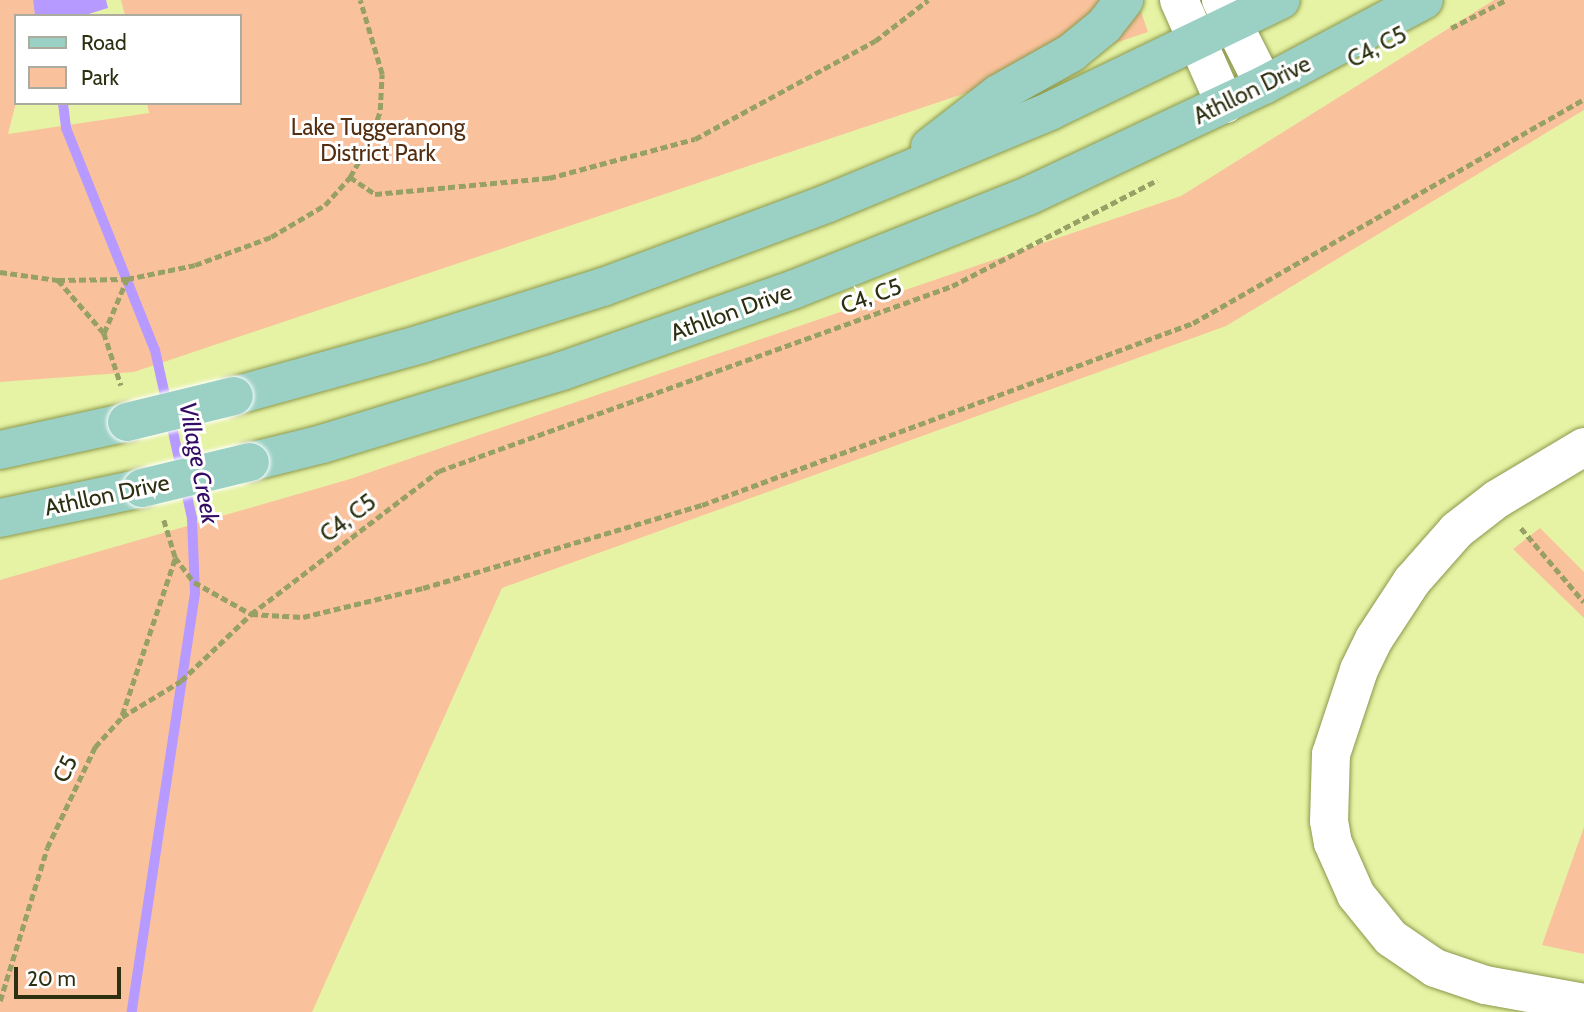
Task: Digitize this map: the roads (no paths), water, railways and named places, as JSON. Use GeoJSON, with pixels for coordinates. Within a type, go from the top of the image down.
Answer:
{"type":"FeatureCollection","features":[{"type":"Feature","properties":{"kind":"main road"},"geometry":{"type":"LineString","coordinates":[[884,182],[998,94],[1071,53],[1104,26],[1124,0]]}},
{"type":"Feature","properties":{"kind":"main road"},"geometry":{"type":"LineString","coordinates":[[0,450],[234,396],[421,344],[603,287],[884,182],[1050,111],[1198,42],[1227,12],[1280,0]]}},
{"type":"Feature","properties":{"kind":"main road","name":"Athllon Drive"},"geometry":{"type":"LineString","coordinates":[[0,518],[142,488],[322,444],[562,372],[794,289],[1028,196],[1265,85],[1424,0]]}},
{"type":"Feature","properties":{"kind":"street"},"geometry":{"type":"LineString","coordinates":[[1179,0],[1225,104]]}},
{"type":"Feature","properties":{"kind":"street"},"geometry":{"type":"LineString","coordinates":[[1227,12],[1265,85]]}},
{"type":"Feature","properties":{"kind":"street"},"geometry":{"type":"LineString","coordinates":[[1584,447],[1497,499],[1457,530],[1412,581],[1374,639],[1359,670],[1331,754],[1329,821],[1333,843],[1356,895],[1391,938],[1435,968],[1485,985],[1584,1003]]}},
{"type":"Feature","properties":{"kind":"waterway","name":"Village Creek"},"geometry":{"type":"LineString","coordinates":[[63,105],[66,128],[155,350],[192,518],[195,593],[132,1012]]}},
{"type":"Feature","properties":{"kind":"park label","name":"Lake Tuggeranong District Park"},"geometry":{"type":"Point","coordinates":[378,140]}}]}
